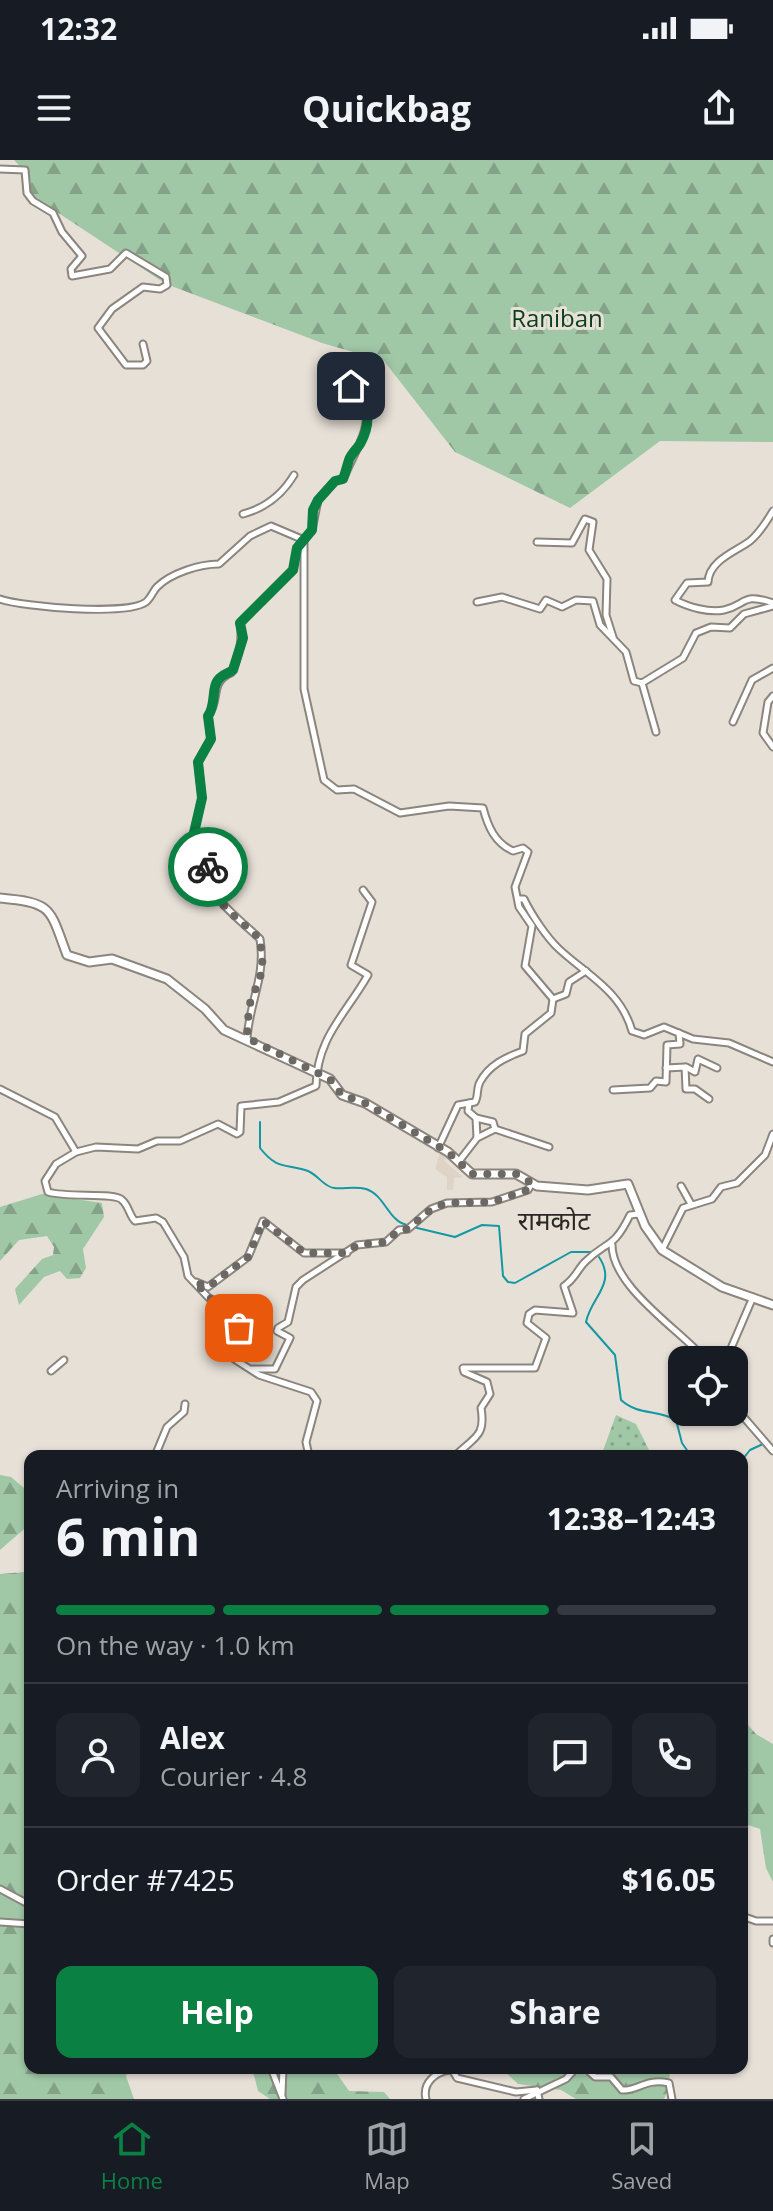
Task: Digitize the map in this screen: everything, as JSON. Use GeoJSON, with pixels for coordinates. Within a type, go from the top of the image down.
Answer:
{"type":"FeatureCollection","features":[{"type":"Feature","properties":{"kind":"main road"},"geometry":{"type":"LineString","coordinates":[[0,898],[33,901],[46,908],[67,955],[89,962],[112,959],[157,973],[193,998],[224,1030],[330,1079],[342,1095],[365,1103],[460,1160],[475,1175],[516,1174],[532,1183],[588,1190],[628,1184],[639,1214],[662,1250],[722,1287],[773,1305]]}},
{"type":"Feature","properties":{"kind":"street"},"geometry":{"type":"LineString","coordinates":[[0,169],[25,170],[27,193],[33,201],[53,213],[62,232],[82,256],[71,269],[72,276],[110,269],[126,253],[166,277],[167,285],[160,289],[143,287],[112,309],[98,328],[126,365],[143,365],[147,361],[143,344]]}},
{"type":"Feature","properties":{"kind":"street"},"geometry":{"type":"LineString","coordinates":[[247,1038],[249,1006],[263,969],[260,939],[241,925],[211,889],[207,875],[208,850],[193,837],[202,798],[198,762],[211,739],[208,716],[214,708],[214,687],[220,677],[231,673],[237,659],[243,638],[240,623],[293,570],[297,548],[312,530],[313,510],[318,500],[335,481],[343,479],[349,458],[367,426],[367,405],[339,368]]}},
{"type":"Feature","properties":{"kind":"street"},"geometry":{"type":"LineString","coordinates":[[350,396],[353,383]]}},
{"type":"Feature","properties":{"kind":"street"},"geometry":{"type":"LineString","coordinates":[[243,514],[260,510],[287,487],[294,475]]}},
{"type":"Feature","properties":{"kind":"street"},"geometry":{"type":"LineString","coordinates":[[773,511],[768,522],[750,541],[725,553],[708,582],[687,583],[675,600],[688,608],[725,610],[740,600],[760,598],[773,604]]}},
{"type":"Feature","properties":{"kind":"street"},"geometry":{"type":"LineString","coordinates":[[537,542],[572,543],[585,519],[593,522],[589,550],[607,579],[606,615],[614,638]]}},
{"type":"Feature","properties":{"kind":"street"},"geometry":{"type":"LineString","coordinates":[[0,599],[61,610],[77,607],[124,609],[147,601],[160,584],[194,565],[219,564],[250,536],[271,526],[304,540]]}},
{"type":"Feature","properties":{"kind":"street"},"geometry":{"type":"LineString","coordinates":[[304,540],[307,588],[302,660],[304,689],[324,780],[337,790],[354,789],[400,813],[449,806],[483,808],[490,833],[507,849],[523,848],[528,852],[515,887],[532,926],[525,948],[526,971],[553,999]]}},
{"type":"Feature","properties":{"kind":"street"},"geometry":{"type":"LineString","coordinates":[[477,602],[502,597],[540,609],[546,600],[562,607],[576,600],[593,601],[600,625],[626,652],[634,681],[642,683],[683,658],[696,633],[711,627],[730,628],[744,614],[773,604]]}},
{"type":"Feature","properties":{"kind":"street"},"geometry":{"type":"LineString","coordinates":[[733,722],[752,680],[773,668]]}},
{"type":"Feature","properties":{"kind":"street"},"geometry":{"type":"LineString","coordinates":[[642,683],[656,732]]}},
{"type":"Feature","properties":{"kind":"street"},"geometry":{"type":"LineString","coordinates":[[773,696],[768,702],[763,733],[773,747]]}},
{"type":"Feature","properties":{"kind":"street"},"geometry":{"type":"LineString","coordinates":[[308,1450],[306,1442],[317,1401],[311,1392],[259,1375],[234,1359],[243,1334],[188,1276],[184,1257],[163,1222],[156,1218],[135,1221],[124,1201],[114,1195],[66,1197],[48,1192],[45,1181],[56,1164],[76,1152],[96,1147],[138,1149],[157,1141],[180,1141],[218,1124],[237,1134],[240,1132],[241,1106],[279,1102],[316,1086],[316,1073],[331,1026],[368,975],[351,965],[372,902],[363,890]]}},
{"type":"Feature","properties":{"kind":"street"},"geometry":{"type":"LineString","coordinates":[[518,899],[524,899],[536,915],[547,938],[617,1000],[628,1014],[632,1031],[644,1035],[664,1027],[693,1039],[729,1043],[773,1062]]}},
{"type":"Feature","properties":{"kind":"street"},"geometry":{"type":"LineString","coordinates":[[553,999],[566,994],[569,982],[586,971]]}},
{"type":"Feature","properties":{"kind":"street"},"geometry":{"type":"LineString","coordinates":[[438,1148],[458,1105],[478,1098],[478,1085],[499,1061],[507,1055],[523,1051],[525,1034],[551,1013],[553,999]]}},
{"type":"Feature","properties":{"kind":"street"},"geometry":{"type":"LineString","coordinates":[[613,1090],[650,1088],[656,1081],[666,1082],[667,1045],[680,1044],[679,1032]]}},
{"type":"Feature","properties":{"kind":"street"},"geometry":{"type":"LineString","coordinates":[[666,1068],[685,1067],[695,1072],[698,1059],[717,1068]]}},
{"type":"Feature","properties":{"kind":"street"},"geometry":{"type":"LineString","coordinates":[[685,1067],[686,1089],[698,1090],[709,1099]]}},
{"type":"Feature","properties":{"kind":"street"},"geometry":{"type":"LineString","coordinates":[[0,1089],[55,1117],[76,1152]]}},
{"type":"Feature","properties":{"kind":"street"},"geometry":{"type":"LineString","coordinates":[[469,1102],[468,1111],[476,1118],[493,1122],[495,1129]]}},
{"type":"Feature","properties":{"kind":"street"},"geometry":{"type":"LineString","coordinates":[[476,1118],[477,1138]]}},
{"type":"Feature","properties":{"kind":"street"},"geometry":{"type":"LineString","coordinates":[[460,1160],[477,1138],[495,1129],[549,1147]]}},
{"type":"Feature","properties":{"kind":"street"},"geometry":{"type":"LineString","coordinates":[[662,1250],[683,1208],[712,1199],[721,1187],[737,1183],[765,1155],[773,1134]]}},
{"type":"Feature","properties":{"kind":"street"},"geometry":{"type":"LineString","coordinates":[[251,1369],[275,1369],[290,1338],[277,1331],[288,1322],[296,1287],[357,1245],[386,1242],[399,1230],[408,1229],[431,1209],[447,1203],[492,1202],[528,1190],[532,1183]]}},
{"type":"Feature","properties":{"kind":"street"},"geometry":{"type":"LineString","coordinates":[[681,1186],[691,1204]]}},
{"type":"Feature","properties":{"kind":"street"},"geometry":{"type":"LineString","coordinates":[[461,1450],[481,1431],[484,1421],[481,1408],[490,1394],[487,1382],[464,1372],[463,1368],[535,1368],[546,1338],[529,1326],[527,1318],[535,1310],[573,1313],[564,1286],[577,1277],[584,1263],[612,1245],[630,1215],[639,1214]]}},
{"type":"Feature","properties":{"kind":"street"},"geometry":{"type":"LineString","coordinates":[[195,1282],[208,1287],[235,1269],[248,1257],[263,1221],[304,1253],[347,1253]]}},
{"type":"Feature","properties":{"kind":"street"},"geometry":{"type":"LineString","coordinates":[[612,1245],[614,1261],[625,1279],[692,1346]]}},
{"type":"Feature","properties":{"kind":"street"},"geometry":{"type":"LineString","coordinates":[[735,1346],[754,1296]]}},
{"type":"Feature","properties":{"kind":"street"},"geometry":{"type":"LineString","coordinates":[[51,1371],[64,1360]]}},
{"type":"Feature","properties":{"kind":"street"},"geometry":{"type":"LineString","coordinates":[[157,1450],[167,1427],[184,1412],[185,1404]]}},
{"type":"Feature","properties":{"kind":"street"},"geometry":{"type":"LineString","coordinates":[[748,1422],[773,1451]]}},
{"type":"Feature","properties":{"kind":"street"},"geometry":{"type":"LineString","coordinates":[[0,1889],[24,1902]]}},
{"type":"Feature","properties":{"kind":"street"},"geometry":{"type":"LineString","coordinates":[[748,1918],[773,1921]]}},
{"type":"Feature","properties":{"kind":"street"},"geometry":{"type":"LineString","coordinates":[[0,1922],[24,1924]]}},
{"type":"Feature","properties":{"kind":"street"},"geometry":{"type":"LineString","coordinates":[[273,2074],[283,2097]]}},
{"type":"Feature","properties":{"kind":"street"},"geometry":{"type":"LineString","coordinates":[[283,2074],[283,2097]]}},
{"type":"Feature","properties":{"kind":"street"},"geometry":{"type":"LineString","coordinates":[[426,2099],[427,2084],[435,2074]]}},
{"type":"Feature","properties":{"kind":"street"},"geometry":{"type":"LineString","coordinates":[[454,2074],[457,2078],[508,2090],[537,2090]]}},
{"type":"Feature","properties":{"kind":"street"},"geometry":{"type":"LineString","coordinates":[[525,2099],[571,2074]]}},
{"type":"Feature","properties":{"kind":"street"},"geometry":{"type":"LineString","coordinates":[[592,2074],[595,2077],[611,2077],[622,2090],[628,2091],[646,2081],[669,2083],[672,2099]]}},
{"type":"Feature","properties":{"kind":"street"},"geometry":{"type":"LineString","coordinates":[[537,2090],[539,2099]]}},
{"type":"Feature","properties":{"kind":"shaded area"},"geometry":{"type":"Polygon","coordinates":[[[441,1150],[448,1155],[444,1161],[463,1177],[454,1178],[453,1190],[447,1190],[447,1177],[435,1169],[441,1150]]]}},
{"type":"Feature","properties":{"kind":"green space","name":"Raniban"},"geometry":{"type":"Polygon","coordinates":[[[14,160],[773,160],[773,442],[660,441],[570,508],[455,452],[384,361],[322,343],[166,284],[28,193],[28,175],[14,160]]]}},
{"type":"Feature","properties":{"kind":"green space"},"geometry":{"type":"Polygon","coordinates":[[[42,1194],[102,1203],[104,1217],[83,1249],[86,1268],[80,1278],[67,1279],[60,1271],[44,1277],[19,1305],[15,1289],[42,1259],[53,1255],[54,1247],[47,1236],[19,1240],[0,1261],[0,1207],[42,1194]]]}},
{"type":"Feature","properties":{"kind":"green space"},"geometry":{"type":"Polygon","coordinates":[[[616,1415],[636,1424],[649,1450],[603,1450],[616,1415]]]}},
{"type":"Feature","properties":{"kind":"green space"},"geometry":{"type":"Polygon","coordinates":[[[0,1475],[11,1477],[24,1488],[24,1529],[0,1550],[0,1475]]]}},
{"type":"Feature","properties":{"kind":"green space"},"geometry":{"type":"Polygon","coordinates":[[[24,1572],[24,2074],[127,2074],[134,2099],[0,2099],[0,1574],[24,1572]]]}},
{"type":"Feature","properties":{"kind":"green space"},"geometry":{"type":"Polygon","coordinates":[[[748,1725],[773,1744],[773,1882],[766,1868],[760,1829],[748,1825],[748,1725]]]}},
{"type":"Feature","properties":{"kind":"green space"},"geometry":{"type":"Polygon","coordinates":[[[337,2074],[349,2091],[384,2092],[390,2099],[270,2099],[258,2091],[254,2075],[337,2074]]]}},
{"type":"Feature","properties":{"kind":"green space"},"geometry":{"type":"Polygon","coordinates":[[[507,2074],[670,2074],[664,2099],[576,2099],[561,2090],[518,2084],[507,2074]]]}},
{"type":"Feature","properties":{"kind":"waterway"},"geometry":{"type":"LineString","coordinates":[[260,1122],[260,1148],[272,1160],[308,1171],[330,1187],[366,1189],[378,1197],[395,1219],[407,1225]]}},
{"type":"Feature","properties":{"kind":"waterway"},"geometry":{"type":"LineString","coordinates":[[413,1227],[455,1237],[482,1225],[499,1226],[503,1276],[508,1282],[515,1283],[571,1252],[592,1252]]}},
{"type":"Feature","properties":{"kind":"waterway"},"geometry":{"type":"LineString","coordinates":[[599,1257],[604,1267],[604,1283],[586,1322],[615,1355],[621,1400],[635,1408],[676,1420],[687,1450]]}},
{"type":"Feature","properties":{"kind":"waterway"},"geometry":{"type":"LineString","coordinates":[[748,1452],[763,1444]]}},
{"type":"Feature","properties":{"kind":"way so far"},"geometry":{"type":"LineString","coordinates":[[208,867],[211,889],[241,925],[260,939],[263,969],[249,1006],[247,1038],[330,1079],[342,1095],[365,1103],[448,1152],[472,1174],[516,1174],[532,1183],[528,1190],[492,1202],[470,1205],[447,1203],[431,1209],[408,1229],[399,1230],[386,1242],[357,1245],[347,1253],[304,1253],[263,1221],[248,1257],[235,1269],[220,1276],[208,1287],[195,1282],[239,1328]]}},
{"type":"Feature","properties":{"kind":"district","name":"रामकोट"},"geometry":{"type":"Point","coordinates":[554,1221]}},
{"type":"Feature","properties":{"kind":"route"},"geometry":{"type":"LineString","coordinates":[[208,867],[208,850],[193,837],[192,828],[202,798],[198,762],[203,748],[211,739],[208,716],[214,708],[214,687],[220,677],[233,670],[243,638],[240,623],[253,614],[263,599],[293,570],[297,548],[312,530],[313,510],[318,500],[335,481],[343,479],[349,458],[362,441],[369,419],[368,409],[363,395],[353,383],[351,386]]}}]}
